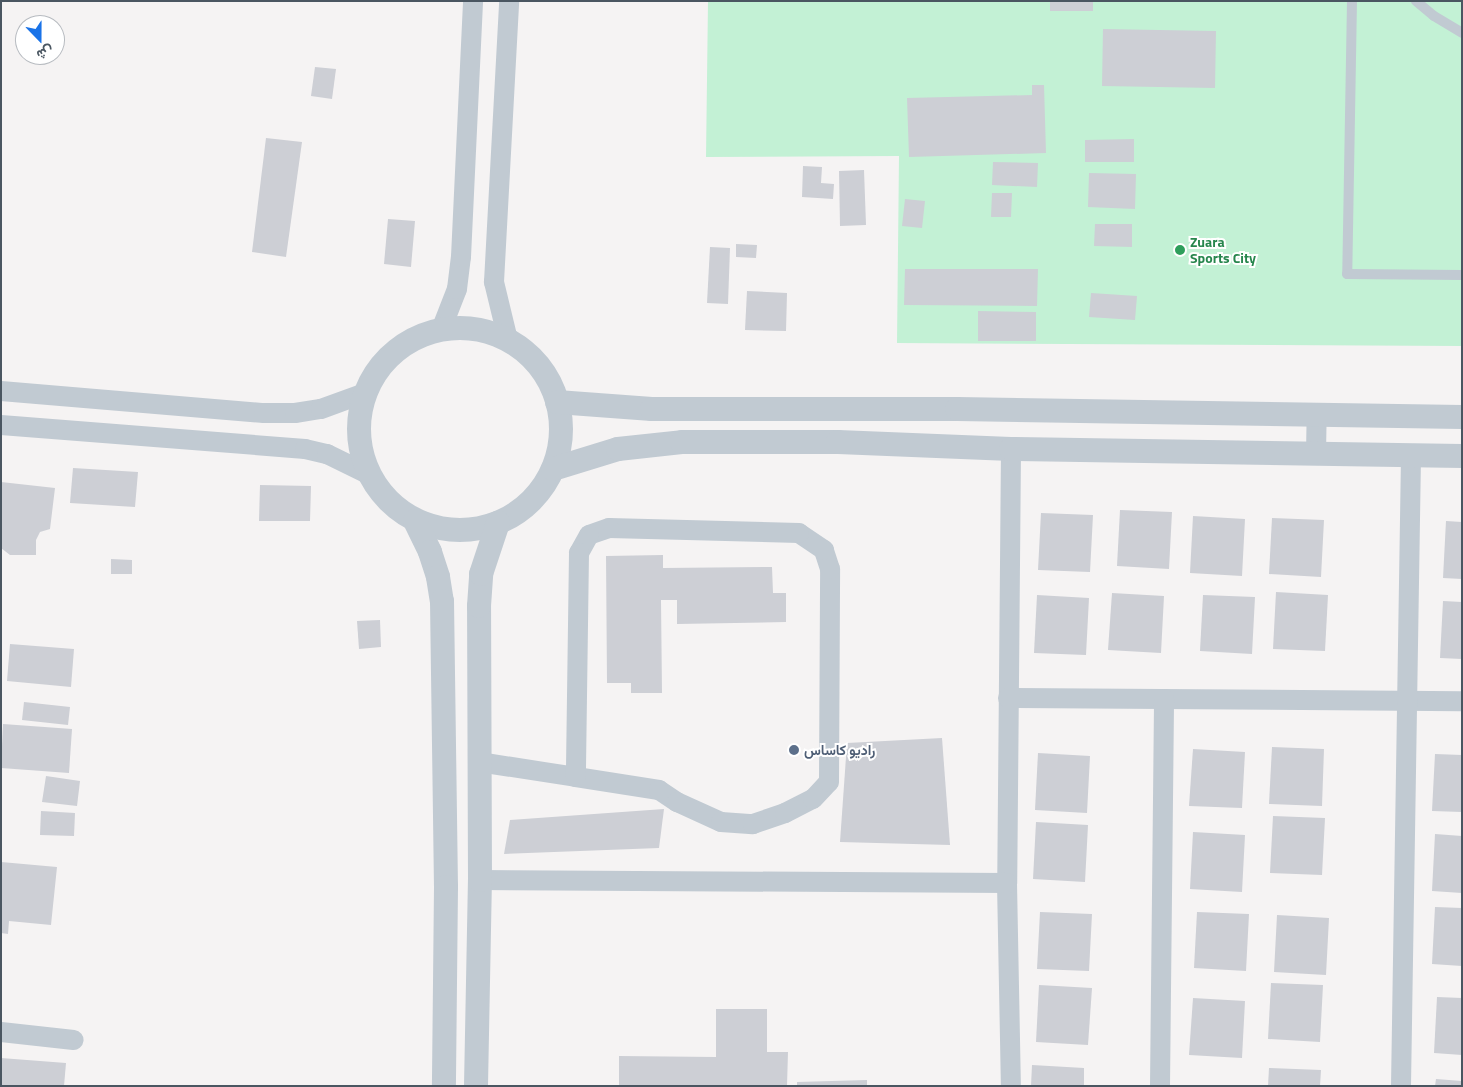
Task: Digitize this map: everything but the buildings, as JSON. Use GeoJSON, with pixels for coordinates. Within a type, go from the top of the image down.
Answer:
{"type":"FeatureCollection","features":[{"type":"Feature","properties":{"kind":"street"},"geometry":{"type":"LineString","coordinates":[[441,330],[457,289],[461,257],[473,1]]}},
{"type":"Feature","properties":{"kind":"street"},"geometry":{"type":"LineString","coordinates":[[508,340],[494,282],[509,1]]}},
{"type":"Feature","properties":{"kind":"street"},"geometry":{"type":"LineString","coordinates":[[471,329],[487,332],[508,340],[536,364],[547,378],[557,402],[561,424],[559,447],[553,469],[531,501],[498,523],[470,530],[442,529],[415,520],[388,501],[368,474],[358,434],[365,393],[382,364],[409,342],[441,330],[471,329]]}},
{"type":"Feature","properties":{"kind":"street"},"geometry":{"type":"LineString","coordinates":[[1,391],[264,413],[295,413],[322,409],[365,393]]}},
{"type":"Feature","properties":{"kind":"street"},"geometry":{"type":"LineString","coordinates":[[557,402],[652,409],[957,409],[1462,417]]}},
{"type":"Feature","properties":{"kind":"street"},"geometry":{"type":"LineString","coordinates":[[1316,454],[1317,415]]}},
{"type":"Feature","properties":{"kind":"street"},"geometry":{"type":"LineString","coordinates":[[1,425],[306,449],[327,454],[368,474]]}},
{"type":"Feature","properties":{"kind":"street"},"geometry":{"type":"LineString","coordinates":[[553,469],[618,448],[682,442],[838,442],[1011,449],[1462,456]]}},
{"type":"Feature","properties":{"kind":"street"},"geometry":{"type":"LineString","coordinates":[[1011,449],[1008,698],[1011,1086]]}},
{"type":"Feature","properties":{"kind":"street"},"geometry":{"type":"LineString","coordinates":[[1401,1086],[1411,455]]}},
{"type":"Feature","properties":{"kind":"street"},"geometry":{"type":"LineString","coordinates":[[415,520],[430,552],[438,577],[442,601],[446,887],[444,1086]]}},
{"type":"Feature","properties":{"kind":"street"},"geometry":{"type":"LineString","coordinates":[[476,1086],[480,880],[481,574],[498,523]]}},
{"type":"Feature","properties":{"kind":"street"},"geometry":{"type":"LineString","coordinates":[[480,762],[659,790],[677,802],[721,822],[753,824],[785,813],[813,800],[829,782],[830,569],[824,550],[799,533],[609,528],[589,536],[579,552],[576,777]]}},
{"type":"Feature","properties":{"kind":"street"},"geometry":{"type":"LineString","coordinates":[[1008,698],[1462,701]]}},
{"type":"Feature","properties":{"kind":"street"},"geometry":{"type":"LineString","coordinates":[[1160,1086],[1164,699]]}},
{"type":"Feature","properties":{"kind":"street"},"geometry":{"type":"LineString","coordinates":[[480,880],[1008,884]]}},
{"type":"Feature","properties":{"kind":"street"},"geometry":{"type":"LineString","coordinates":[[1,1032],[74,1040]]}},
{"type":"Feature","properties":{"kind":"lane"},"geometry":{"type":"LineString","coordinates":[[1352,1],[1346,274],[1462,275]]}},
{"type":"Feature","properties":{"kind":"lane"},"geometry":{"type":"LineString","coordinates":[[1416,1],[1434,16],[1462,33]]}},
{"type":"Feature","properties":{"kind":"green space","name":"Zuara Sports City"},"geometry":{"type":"Polygon","coordinates":[[[708,1],[1462,1],[1462,346],[897,343],[899,156],[706,157],[708,1]]]}},
{"type":"Feature","properties":{"kind":"place","name":"Zuara Sports City"},"geometry":{"type":"Point","coordinates":[1180,250]}},
{"type":"Feature","properties":{"kind":"place","name":"راديو كاساس"},"geometry":{"type":"Point","coordinates":[794,750]}}]}
